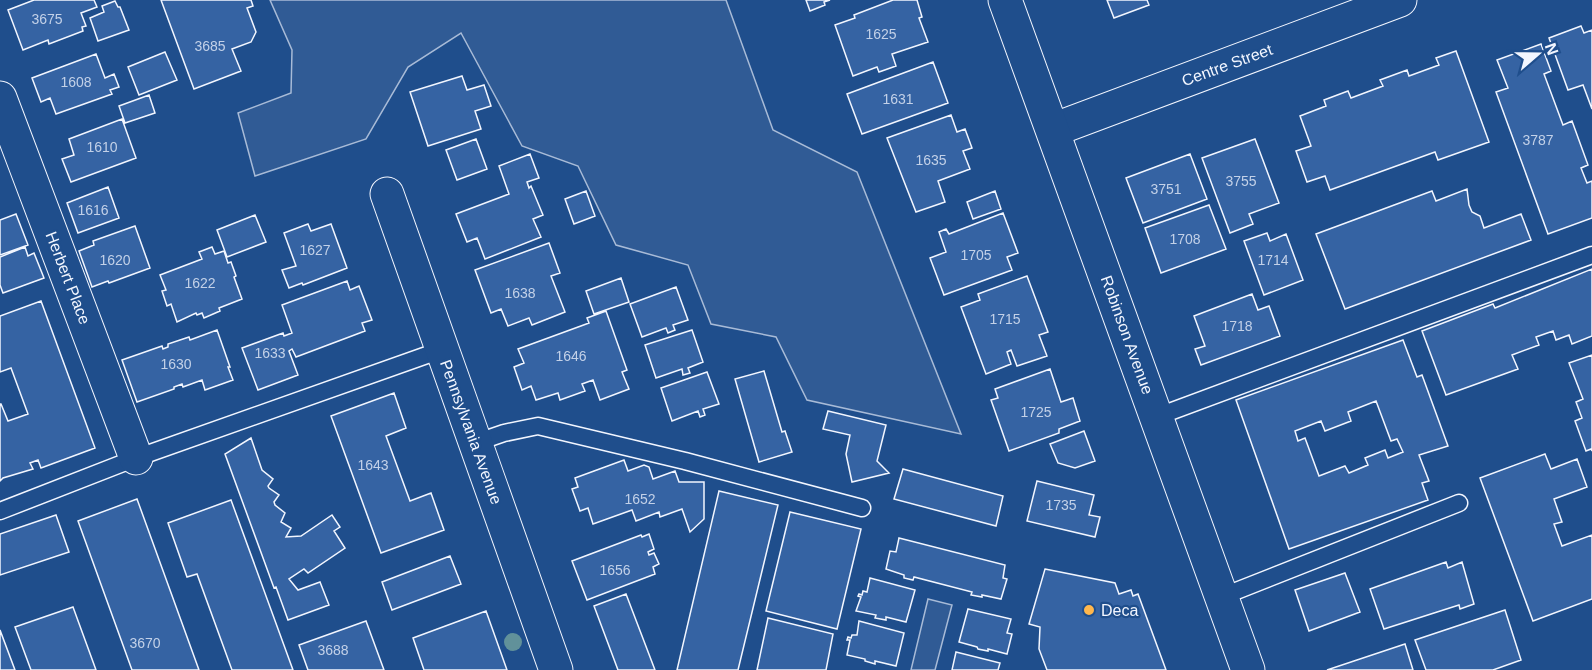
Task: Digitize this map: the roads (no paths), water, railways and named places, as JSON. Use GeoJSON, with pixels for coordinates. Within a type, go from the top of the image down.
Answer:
{"type":"FeatureCollection","features":[{"type":"Feature","properties":{"kind":"street","name":"Robinson Avenue"},"geometry":{"type":"LineString","coordinates":[[1005,0],[1248,670]]}},
{"type":"Feature","properties":{"kind":"street","name":"Centre Street"},"geometry":{"type":"LineString","coordinates":[[1053,130],[1400,0]]}},
{"type":"Feature","properties":{"kind":"street","name":"Herbert Place"},"geometry":{"type":"LineString","coordinates":[[0,98],[136,458]]}},
{"type":"Feature","properties":{"kind":"street","name":"Pennsylvania Avenue"},"geometry":{"type":"LineString","coordinates":[[387,194],[556,670]]}},
{"type":"Feature","properties":{"kind":"lane"},"geometry":{"type":"LineString","coordinates":[[1156,417],[1592,255]]}},
{"type":"Feature","properties":{"kind":"lane"},"geometry":{"type":"LineString","coordinates":[[0,511],[136,458],[441,350]]}},
{"type":"Feature","properties":{"kind":"lane"},"geometry":{"type":"LineString","coordinates":[[475,443],[504,433],[538,426],[685,461],[862,508]]}},
{"type":"Feature","properties":{"kind":"lane"},"geometry":{"type":"LineString","coordinates":[[1221,597],[1459,503]]}},
{"type":"Feature","properties":{"kind":"place","name":"Deca"},"geometry":{"type":"Point","coordinates":[1089,610]}}]}
